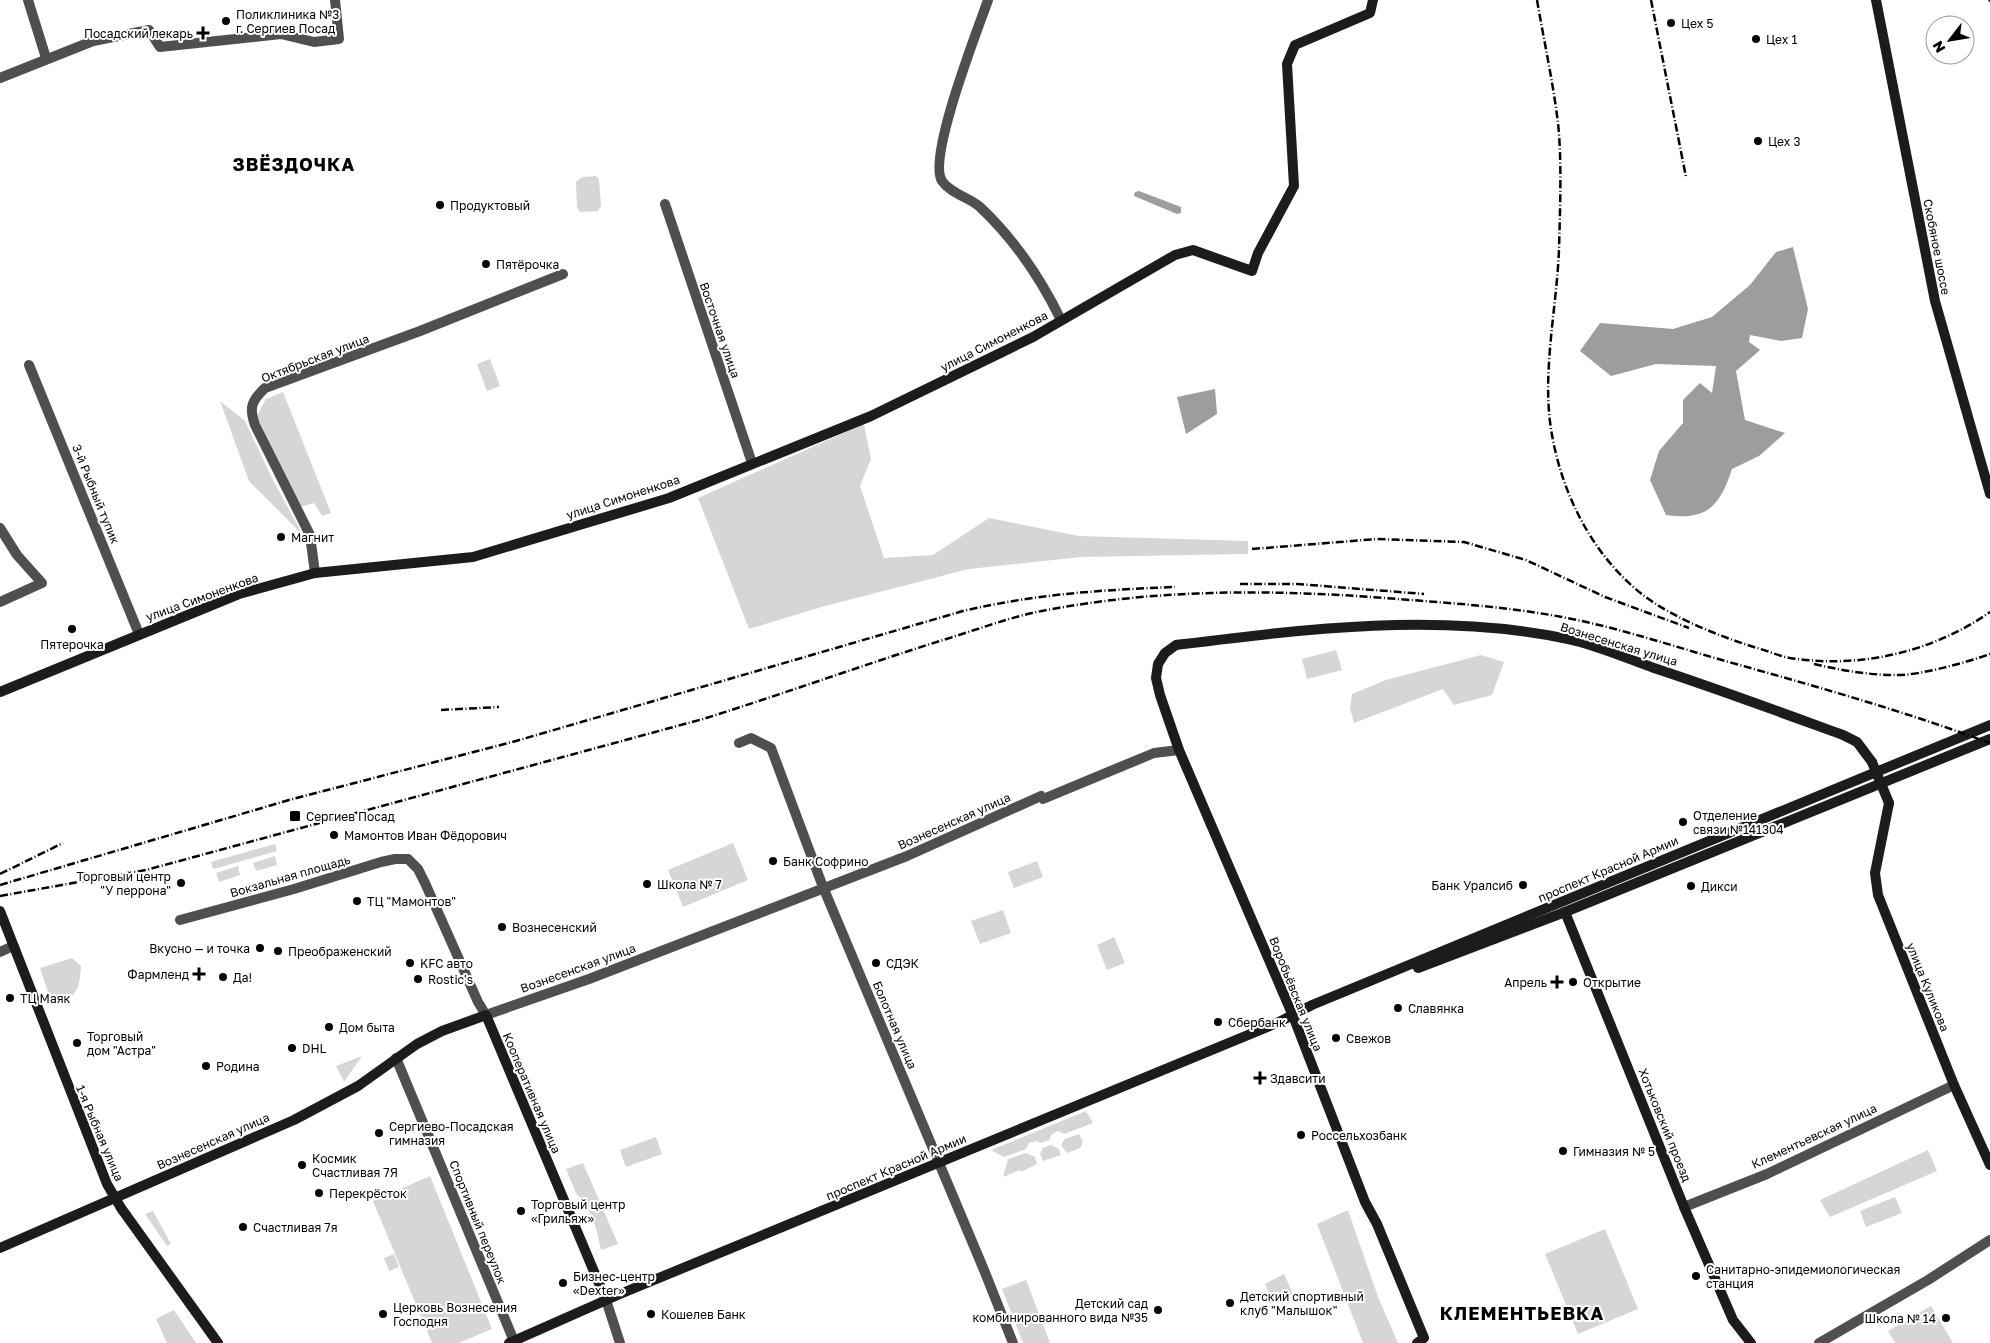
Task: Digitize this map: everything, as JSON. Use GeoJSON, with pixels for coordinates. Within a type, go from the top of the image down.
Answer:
{"type":"FeatureCollection","features":[{"type":"Feature","properties":{"kind":"main road","name":"улица Симоненкова"},"geometry":{"type":"LineString","coordinates":[[0,692],[239,594],[315,574],[473,557],[669,498],[871,416],[1033,337],[1175,254],[1193,250],[1252,272],[1258,253],[1294,186],[1286,64],[1294,46],[1370,13],[1373,0]]}},
{"type":"Feature","properties":{"kind":"main road","name":"Скобяное шоссе"},"geometry":{"type":"LineString","coordinates":[[1876,0],[1935,301],[1990,494]]}},
{"type":"Feature","properties":{"kind":"main road","name":"Вознесенская улица"},"geometry":{"type":"LineString","coordinates":[[1165,653],[1176,646],[1266,634],[1423,624],[1521,631],[1570,639],[1844,735],[1857,742],[1872,762],[1887,808]]}},
{"type":"Feature","properties":{"kind":"main road","name":"Воробьёвская улица"},"geometry":{"type":"LineString","coordinates":[[1165,653],[1158,664],[1156,678],[1179,750],[1293,1016],[1365,1202],[1377,1224],[1423,1341]]}},
{"type":"Feature","properties":{"kind":"main road","name":"проспект Красной Армии"},"geometry":{"type":"LineString","coordinates":[[1293,1016],[1312,1005],[1990,725]]}},
{"type":"Feature","properties":{"kind":"main road","name":"проспект Красной Армии"},"geometry":{"type":"LineString","coordinates":[[512,1342],[606,1300],[808,1218],[939,1161],[1293,1016],[1314,1010],[1565,912],[1990,740]]}},
{"type":"Feature","properties":{"kind":"main road","name":"улица Куликова"},"geometry":{"type":"LineString","coordinates":[[1887,808],[1875,873],[1878,895],[1954,1084],[1990,1165]]}},
{"type":"Feature","properties":{"kind":"main road","name":"1-я Рыбная улица"},"geometry":{"type":"LineString","coordinates":[[0,910],[92,1149],[115,1198],[218,1343]]}},
{"type":"Feature","properties":{"kind":"main road","name":"Хотьковский проезд"},"geometry":{"type":"LineString","coordinates":[[1565,912],[1684,1207],[1733,1320],[1751,1343]]}},
{"type":"Feature","properties":{"kind":"main road","name":"Вознесенская улица"},"geometry":{"type":"LineString","coordinates":[[0,1248],[294,1120],[358,1086],[396,1058],[442,1031],[486,1015]]}},
{"type":"Feature","properties":{"kind":"main road","name":"Кооперативная улица"},"geometry":{"type":"LineString","coordinates":[[486,1015],[606,1300]]}},
{"type":"Feature","properties":{"kind":"street"},"geometry":{"type":"LineString","coordinates":[[28,0],[46,58]]}},
{"type":"Feature","properties":{"kind":"street"},"geometry":{"type":"LineString","coordinates":[[0,78],[46,58],[93,41],[149,30],[160,47],[281,34],[314,42],[339,39],[335,0]]}},
{"type":"Feature","properties":{"kind":"street"},"geometry":{"type":"LineString","coordinates":[[988,0],[961,75],[940,150],[939,173],[942,182],[951,190],[978,205],[1004,234],[1044,286],[1061,320]]}},
{"type":"Feature","properties":{"kind":"street","name":"Восточная улица"},"geometry":{"type":"LineString","coordinates":[[665,204],[752,463]]}},
{"type":"Feature","properties":{"kind":"street","name":"Октябрьская улица"},"geometry":{"type":"LineString","coordinates":[[315,574],[310,535],[255,425],[250,411],[253,399],[265,388],[420,331],[563,274]]}},
{"type":"Feature","properties":{"kind":"street","name":"3-й Рыбный тупик"},"geometry":{"type":"LineString","coordinates":[[29,365],[139,634]]}},
{"type":"Feature","properties":{"kind":"street"},"geometry":{"type":"LineString","coordinates":[[0,528],[17,555],[42,583],[0,602]]}},
{"type":"Feature","properties":{"kind":"street","name":"Болотная улица"},"geometry":{"type":"LineString","coordinates":[[739,743],[751,738],[771,748],[823,887],[939,1161],[1013,1343]]}},
{"type":"Feature","properties":{"kind":"street","name":"Вознесенская улица"},"geometry":{"type":"LineString","coordinates":[[486,1015],[589,979],[907,856],[1040,796],[1043,799],[1154,753],[1179,750]]}},
{"type":"Feature","properties":{"kind":"street","name":"Вокзальная площадь"},"geometry":{"type":"LineString","coordinates":[[180,920],[294,889],[395,858],[408,859]]}},
{"type":"Feature","properties":{"kind":"street","name":"Кооперативная улица"},"geometry":{"type":"LineString","coordinates":[[408,859],[418,869],[425,883],[478,1002],[486,1015]]}},
{"type":"Feature","properties":{"kind":"street"},"geometry":{"type":"LineString","coordinates":[[0,952],[14,946]]}},
{"type":"Feature","properties":{"kind":"street","name":"Спортивный переулок"},"geometry":{"type":"LineString","coordinates":[[396,1058],[487,1276],[512,1342]]}},
{"type":"Feature","properties":{"kind":"street","name":"Клементьевская улица"},"geometry":{"type":"LineString","coordinates":[[1684,1207],[1766,1174],[1954,1084]]}},
{"type":"Feature","properties":{"kind":"street"},"geometry":{"type":"LineString","coordinates":[[1819,1343],[1928,1280],[1990,1240]]}},
{"type":"Feature","properties":{"kind":"street","name":"Кооперативная улица"},"geometry":{"type":"LineString","coordinates":[[606,1300],[620,1343]]}},
{"type":"Feature","properties":{"kind":"shaded area"},"geometry":{"type":"Polygon","coordinates":[[[596,176],[599,179],[601,206],[598,211],[580,212],[577,207],[576,182],[582,177],[596,176]]]}},
{"type":"Feature","properties":{"kind":"shaded area"},"geometry":{"type":"Polygon","coordinates":[[[1139,191],[1181,207],[1181,213],[1177,214],[1134,196],[1135,192],[1139,191]]]}},
{"type":"Feature","properties":{"kind":"shaded area"},"geometry":{"type":"Polygon","coordinates":[[[1793,247],[1808,309],[1802,338],[1781,341],[1750,335],[1749,342],[1760,350],[1736,371],[1745,420],[1785,433],[1759,456],[1732,469],[1722,493],[1710,508],[1692,516],[1666,515],[1650,480],[1659,451],[1683,423],[1683,400],[1700,383],[1712,393],[1716,366],[1656,364],[1611,376],[1580,351],[1600,323],[1673,329],[1712,317],[1750,285],[1776,252],[1793,247]]]}},
{"type":"Feature","properties":{"kind":"shaded area"},"geometry":{"type":"Polygon","coordinates":[[[490,359],[500,386],[487,391],[477,364],[490,359]]]}},
{"type":"Feature","properties":{"kind":"shaded area"},"geometry":{"type":"Polygon","coordinates":[[[1215,389],[1217,414],[1186,434],[1177,397],[1215,389]]]}},
{"type":"Feature","properties":{"kind":"shaded area"},"geometry":{"type":"Polygon","coordinates":[[[283,392],[331,513],[322,516],[314,503],[300,507],[257,416],[266,399],[283,392]]]}},
{"type":"Feature","properties":{"kind":"shaded area"},"geometry":{"type":"Polygon","coordinates":[[[220,401],[245,421],[274,482],[303,535],[249,481],[220,401]]]}},
{"type":"Feature","properties":{"kind":"shaded area"},"geometry":{"type":"Polygon","coordinates":[[[864,424],[871,459],[860,486],[884,558],[933,555],[989,518],[1079,536],[1248,541],[1248,554],[1081,557],[969,569],[825,606],[749,629],[698,498],[864,424]]]}},
{"type":"Feature","properties":{"kind":"shaded area"},"geometry":{"type":"Polygon","coordinates":[[[1336,650],[1342,670],[1307,679],[1302,659],[1336,650]]]}},
{"type":"Feature","properties":{"kind":"shaded area"},"geometry":{"type":"Polygon","coordinates":[[[1481,655],[1504,662],[1492,695],[1454,705],[1443,689],[1354,723],[1350,708],[1352,694],[1386,680],[1481,655]]]}},
{"type":"Feature","properties":{"kind":"shaded area"},"geometry":{"type":"Polygon","coordinates":[[[733,843],[748,880],[683,907],[668,870],[733,843]]]}},
{"type":"Feature","properties":{"kind":"shaded area"},"geometry":{"type":"Polygon","coordinates":[[[275,844],[277,851],[213,869],[211,862],[275,844]]]}},
{"type":"Feature","properties":{"kind":"shaded area"},"geometry":{"type":"Polygon","coordinates":[[[275,856],[277,865],[256,871],[253,863],[275,856]]]}},
{"type":"Feature","properties":{"kind":"shaded area"},"geometry":{"type":"Polygon","coordinates":[[[1037,861],[1043,877],[1014,888],[1008,872],[1037,861]]]}},
{"type":"Feature","properties":{"kind":"shaded area"},"geometry":{"type":"Polygon","coordinates":[[[238,866],[240,875],[219,882],[216,873],[238,866]]]}},
{"type":"Feature","properties":{"kind":"shaded area"},"geometry":{"type":"Polygon","coordinates":[[[1003,910],[1011,933],[980,944],[971,921],[1003,910]]]}},
{"type":"Feature","properties":{"kind":"shaded area"},"geometry":{"type":"Polygon","coordinates":[[[1114,937],[1125,963],[1107,970],[1097,945],[1114,937]]]}},
{"type":"Feature","properties":{"kind":"shaded area"},"geometry":{"type":"Polygon","coordinates":[[[72,958],[81,966],[78,988],[72,996],[52,1004],[40,968],[72,958]]]}},
{"type":"Feature","properties":{"kind":"shaded area"},"geometry":{"type":"Polygon","coordinates":[[[362,1056],[344,1082],[336,1066],[362,1056]]]}},
{"type":"Feature","properties":{"kind":"shaded area"},"geometry":{"type":"Polygon","coordinates":[[[1086,1111],[1093,1123],[1064,1134],[1058,1131],[1052,1134],[1049,1140],[1041,1143],[1036,1141],[1029,1143],[1026,1149],[1004,1157],[991,1150],[1086,1111]]]}},
{"type":"Feature","properties":{"kind":"shaded area"},"geometry":{"type":"Polygon","coordinates":[[[1079,1134],[1083,1142],[1080,1148],[1067,1153],[1061,1145],[1065,1139],[1079,1134]]]}},
{"type":"Feature","properties":{"kind":"shaded area"},"geometry":{"type":"Polygon","coordinates":[[[656,1137],[662,1154],[626,1167],[620,1150],[656,1137]]]}},
{"type":"Feature","properties":{"kind":"shaded area"},"geometry":{"type":"Polygon","coordinates":[[[1051,1145],[1059,1149],[1061,1155],[1043,1161],[1040,1154],[1043,1148],[1051,1145]]]}},
{"type":"Feature","properties":{"kind":"shaded area"},"geometry":{"type":"Polygon","coordinates":[[[1928,1150],[1937,1171],[1830,1217],[1820,1200],[1928,1150]]]}},
{"type":"Feature","properties":{"kind":"shaded area"},"geometry":{"type":"Polygon","coordinates":[[[1026,1153],[1035,1157],[1037,1164],[1021,1172],[1020,1170],[1003,1177],[1008,1159],[1026,1153]]]}},
{"type":"Feature","properties":{"kind":"shaded area"},"geometry":{"type":"Polygon","coordinates":[[[583,1163],[618,1244],[601,1250],[596,1228],[586,1204],[576,1193],[566,1169],[583,1163]]]}},
{"type":"Feature","properties":{"kind":"shaded area"},"geometry":{"type":"Polygon","coordinates":[[[430,1176],[492,1329],[459,1343],[432,1343],[373,1201],[430,1176]]]}},
{"type":"Feature","properties":{"kind":"shaded area"},"geometry":{"type":"Polygon","coordinates":[[[1895,1197],[1902,1213],[1866,1227],[1860,1211],[1895,1197]]]}},
{"type":"Feature","properties":{"kind":"shaded area"},"geometry":{"type":"Polygon","coordinates":[[[1348,1210],[1378,1297],[1398,1343],[1363,1343],[1317,1224],[1348,1210]]]}},
{"type":"Feature","properties":{"kind":"shaded area"},"geometry":{"type":"Polygon","coordinates":[[[153,1211],[171,1244],[167,1246],[145,1214],[153,1211]]]}},
{"type":"Feature","properties":{"kind":"shaded area"},"geometry":{"type":"Polygon","coordinates":[[[1605,1229],[1638,1309],[1578,1334],[1545,1254],[1605,1229]]]}},
{"type":"Feature","properties":{"kind":"shaded area"},"geometry":{"type":"Polygon","coordinates":[[[394,1254],[399,1267],[389,1271],[384,1258],[394,1254]]]}},
{"type":"Feature","properties":{"kind":"shaded area"},"geometry":{"type":"Polygon","coordinates":[[[1284,1274],[1293,1294],[1273,1303],[1265,1284],[1284,1274]]]}},
{"type":"Feature","properties":{"kind":"shaded area"},"geometry":{"type":"Polygon","coordinates":[[[1026,1280],[1050,1343],[1023,1343],[1002,1289],[1026,1280]]]}},
{"type":"Feature","properties":{"kind":"shaded area"},"geometry":{"type":"Polygon","coordinates":[[[1931,1306],[1953,1343],[1895,1343],[1888,1331],[1931,1306]]]}},
{"type":"Feature","properties":{"kind":"shaded area"},"geometry":{"type":"Polygon","coordinates":[[[174,1310],[196,1343],[167,1343],[156,1319],[174,1310]]]}},
{"type":"Feature","properties":{"kind":"railway"},"geometry":{"type":"LineString","coordinates":[[1537,0],[1556,108],[1560,153],[1558,271],[1548,384],[1551,429],[1562,476],[1571,499],[1594,542],[1625,579],[1643,595],[1668,611],[1728,638],[1790,658],[1816,661],[1843,661],[1895,654],[1945,638],[1990,612]]}},
{"type":"Feature","properties":{"kind":"railway"},"geometry":{"type":"LineString","coordinates":[[1651,0],[1686,177]]}},
{"type":"Feature","properties":{"kind":"railway"},"geometry":{"type":"LineString","coordinates":[[1252,549],[1377,539],[1464,542],[1526,560],[1605,597],[1689,628]]}},
{"type":"Feature","properties":{"kind":"railway"},"geometry":{"type":"LineString","coordinates":[[1240,584],[1298,584],[1424,594]]}},
{"type":"Feature","properties":{"kind":"railway"},"geometry":{"type":"LineString","coordinates":[[0,885],[289,800],[516,741],[963,611],[1016,600],[1068,594],[1175,587]]}},
{"type":"Feature","properties":{"kind":"railway"},"geometry":{"type":"LineString","coordinates":[[0,896],[146,870],[703,719],[999,622],[1032,613],[1077,605],[1168,595],[1260,592],[1306,593],[1438,602],[1562,617],[1628,632],[1832,691],[1990,743]]}},
{"type":"Feature","properties":{"kind":"railway"},"geometry":{"type":"LineString","coordinates":[[1814,664],[1864,673],[1905,675],[1943,668],[1990,654]]}},
{"type":"Feature","properties":{"kind":"railway"},"geometry":{"type":"LineString","coordinates":[[441,710],[499,707]]}},
{"type":"Feature","properties":{"kind":"railway"},"geometry":{"type":"LineString","coordinates":[[0,874],[63,843]]}},
{"type":"Feature","properties":{"kind":"place","name":"Поликлиника №3 г. Сергиев Посад"},"geometry":{"type":"Point","coordinates":[226,21]}},
{"type":"Feature","properties":{"kind":"place","name":"Цех 5"},"geometry":{"type":"Point","coordinates":[1671,23]}},
{"type":"Feature","properties":{"kind":"place","name":"Посадский лекарь"},"geometry":{"type":"Point","coordinates":[203,33]}},
{"type":"Feature","properties":{"kind":"place","name":"Цех 1"},"geometry":{"type":"Point","coordinates":[1756,39]}},
{"type":"Feature","properties":{"kind":"place","name":"Цех 3"},"geometry":{"type":"Point","coordinates":[1758,141]}},
{"type":"Feature","properties":{"kind":"place","name":"Продуктовый"},"geometry":{"type":"Point","coordinates":[440,205]}},
{"type":"Feature","properties":{"kind":"place","name":"Пятёрочка"},"geometry":{"type":"Point","coordinates":[486,264]}},
{"type":"Feature","properties":{"kind":"place","name":"Магнит"},"geometry":{"type":"Point","coordinates":[281,537]}},
{"type":"Feature","properties":{"kind":"place","name":"Пятерочка"},"geometry":{"type":"Point","coordinates":[72,629]}},
{"type":"Feature","properties":{"kind":"place","name":"Сергиев Посад"},"geometry":{"type":"Point","coordinates":[295,816]}},
{"type":"Feature","properties":{"kind":"place","name":"Отделение связи №141304"},"geometry":{"type":"Point","coordinates":[1683,822]}},
{"type":"Feature","properties":{"kind":"place","name":"Мамонтов Иван Фёдорович"},"geometry":{"type":"Point","coordinates":[334,835]}},
{"type":"Feature","properties":{"kind":"place","name":"Банк Софрино"},"geometry":{"type":"Point","coordinates":[773,861]}},
{"type":"Feature","properties":{"kind":"place","name":"Торговый центр \"У перрона\""},"geometry":{"type":"Point","coordinates":[181,883]}},
{"type":"Feature","properties":{"kind":"place","name":"Школа № 7"},"geometry":{"type":"Point","coordinates":[647,884]}},
{"type":"Feature","properties":{"kind":"place","name":"Банк Уралсиб"},"geometry":{"type":"Point","coordinates":[1523,885]}},
{"type":"Feature","properties":{"kind":"place","name":"Дикси"},"geometry":{"type":"Point","coordinates":[1691,886]}},
{"type":"Feature","properties":{"kind":"place","name":"ТЦ \"Мамонтов\""},"geometry":{"type":"Point","coordinates":[357,901]}},
{"type":"Feature","properties":{"kind":"place","name":"Вознесенский"},"geometry":{"type":"Point","coordinates":[502,927]}},
{"type":"Feature","properties":{"kind":"place","name":"Вкусно — и точка"},"geometry":{"type":"Point","coordinates":[260,948]}},
{"type":"Feature","properties":{"kind":"place","name":"Преображенский"},"geometry":{"type":"Point","coordinates":[278,951]}},
{"type":"Feature","properties":{"kind":"place","name":"KFC авто"},"geometry":{"type":"Point","coordinates":[410,963]}},
{"type":"Feature","properties":{"kind":"place","name":"СДЭК"},"geometry":{"type":"Point","coordinates":[876,963]}},
{"type":"Feature","properties":{"kind":"place","name":"Фармленд"},"geometry":{"type":"Point","coordinates":[199,974]}},
{"type":"Feature","properties":{"kind":"place","name":"Да!"},"geometry":{"type":"Point","coordinates":[223,977]}},
{"type":"Feature","properties":{"kind":"place","name":"Rostic's"},"geometry":{"type":"Point","coordinates":[418,979]}},
{"type":"Feature","properties":{"kind":"place","name":"Апрель"},"geometry":{"type":"Point","coordinates":[1557,982]}},
{"type":"Feature","properties":{"kind":"place","name":"Открытие"},"geometry":{"type":"Point","coordinates":[1573,982]}},
{"type":"Feature","properties":{"kind":"place","name":"ТЦ Маяк"},"geometry":{"type":"Point","coordinates":[10,998]}},
{"type":"Feature","properties":{"kind":"place","name":"Славянка"},"geometry":{"type":"Point","coordinates":[1398,1008]}},
{"type":"Feature","properties":{"kind":"place","name":"Сбербанк"},"geometry":{"type":"Point","coordinates":[1218,1022]}},
{"type":"Feature","properties":{"kind":"place","name":"Дом быта"},"geometry":{"type":"Point","coordinates":[329,1027]}},
{"type":"Feature","properties":{"kind":"place","name":"Свежов"},"geometry":{"type":"Point","coordinates":[1336,1038]}},
{"type":"Feature","properties":{"kind":"place","name":"Торговый дом \"Астра\""},"geometry":{"type":"Point","coordinates":[77,1043]}},
{"type":"Feature","properties":{"kind":"place","name":"DHL"},"geometry":{"type":"Point","coordinates":[292,1048]}},
{"type":"Feature","properties":{"kind":"place","name":"Родина"},"geometry":{"type":"Point","coordinates":[206,1066]}},
{"type":"Feature","properties":{"kind":"place","name":"Здавсити"},"geometry":{"type":"Point","coordinates":[1260,1078]}},
{"type":"Feature","properties":{"kind":"place","name":"Сергиево-Посадская гимназия"},"geometry":{"type":"Point","coordinates":[379,1133]}},
{"type":"Feature","properties":{"kind":"place","name":"Россельхозбанк"},"geometry":{"type":"Point","coordinates":[1301,1135]}},
{"type":"Feature","properties":{"kind":"place","name":"Гимназия № 5"},"geometry":{"type":"Point","coordinates":[1563,1151]}},
{"type":"Feature","properties":{"kind":"place","name":"Космик Счастливая 7Я"},"geometry":{"type":"Point","coordinates":[302,1165]}},
{"type":"Feature","properties":{"kind":"place","name":"Перекрёсток"},"geometry":{"type":"Point","coordinates":[319,1193]}},
{"type":"Feature","properties":{"kind":"place","name":"Торговый центр «Грильяж»"},"geometry":{"type":"Point","coordinates":[521,1211]}},
{"type":"Feature","properties":{"kind":"place","name":"Счастливая 7я"},"geometry":{"type":"Point","coordinates":[243,1227]}},
{"type":"Feature","properties":{"kind":"place","name":"Санитарно-эпидемиологическая станция"},"geometry":{"type":"Point","coordinates":[1696,1276]}},
{"type":"Feature","properties":{"kind":"place","name":"Бизнес-центр «Dexter»"},"geometry":{"type":"Point","coordinates":[563,1283]}},
{"type":"Feature","properties":{"kind":"place","name":"Детский спортивный клуб \"Малышок\""},"geometry":{"type":"Point","coordinates":[1230,1303]}},
{"type":"Feature","properties":{"kind":"place","name":"Детский сад комбинированного вида №35"},"geometry":{"type":"Point","coordinates":[1158,1310]}},
{"type":"Feature","properties":{"kind":"place","name":"Церковь Вознесения Господня"},"geometry":{"type":"Point","coordinates":[383,1314]}},
{"type":"Feature","properties":{"kind":"place","name":"Кошелев Банк"},"geometry":{"type":"Point","coordinates":[651,1314]}},
{"type":"Feature","properties":{"kind":"place","name":"Школа № 14"},"geometry":{"type":"Point","coordinates":[1946,1318]}},
{"type":"Feature","properties":{"kind":"district","name":"ЗВЁЗДОЧКА"},"geometry":{"type":"Point","coordinates":[294,164]}},
{"type":"Feature","properties":{"kind":"district","name":"КЛЕМЕНТЬЕВКА"},"geometry":{"type":"Point","coordinates":[1522,1313]}}]}
